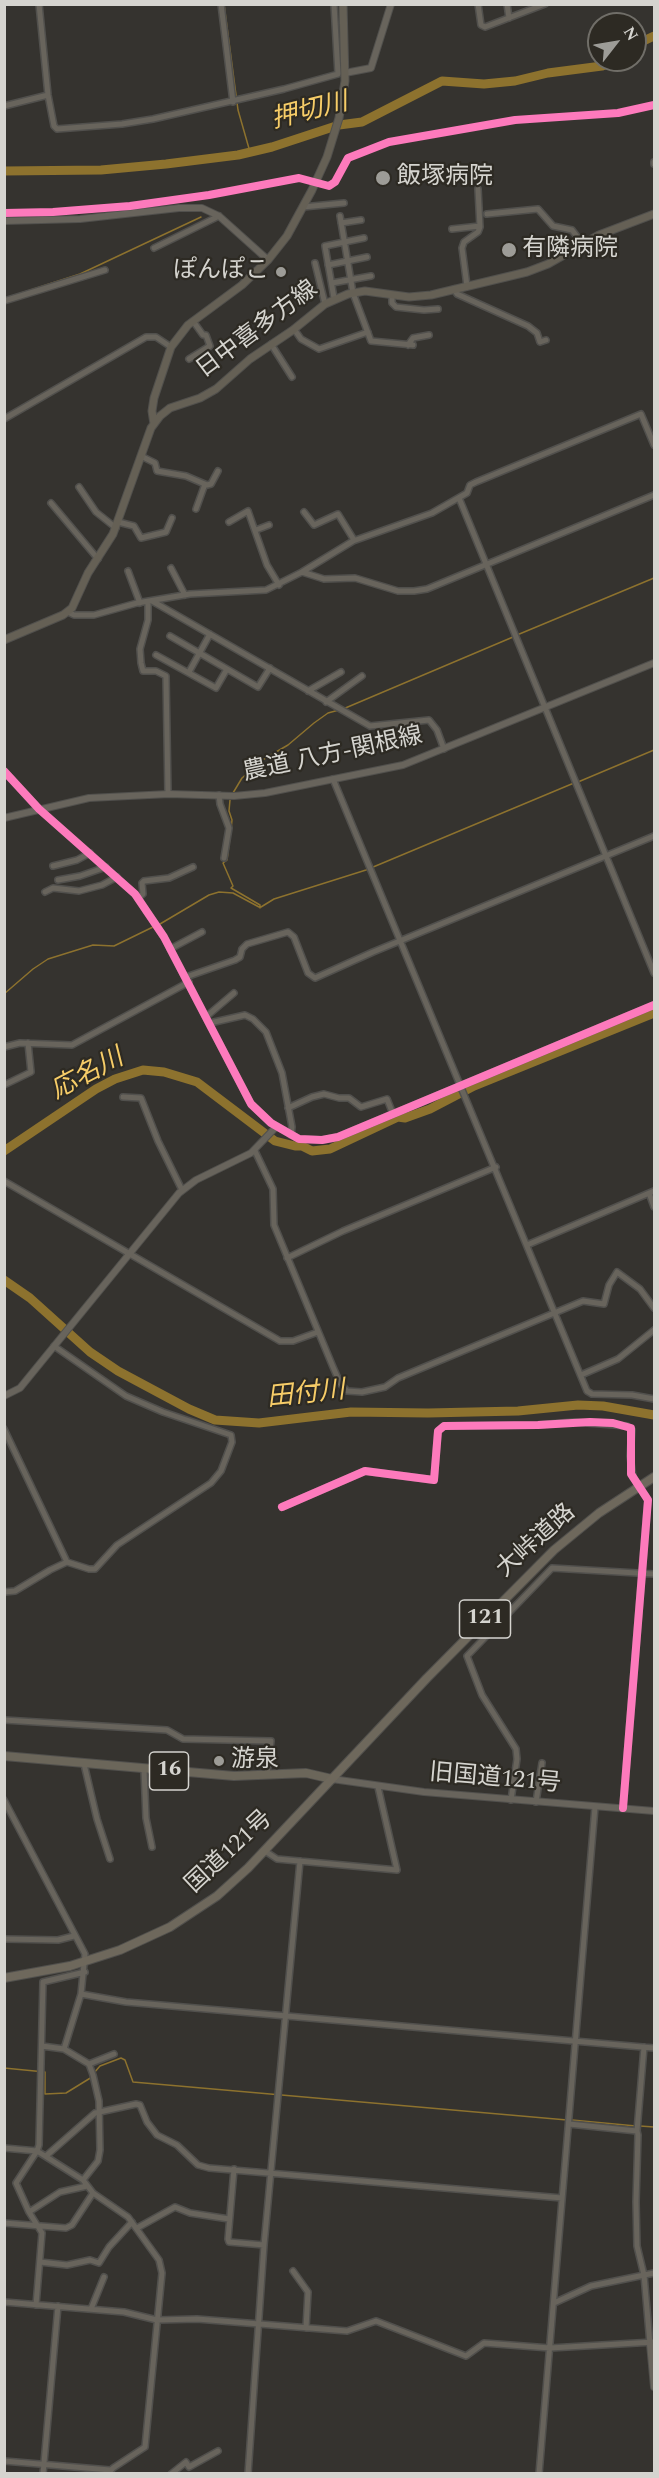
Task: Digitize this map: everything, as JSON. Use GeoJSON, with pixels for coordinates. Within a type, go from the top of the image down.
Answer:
{"type":"FeatureCollection","features":[{"type":"Feature","properties":{"kind":"highway","name":"大峠道路"},"geometry":{"type":"LineString","coordinates":[[333,1779],[427,1678],[554,1550],[599,1513],[654,1477]]}},
{"type":"Feature","properties":{"kind":"highway","name":"国道121号"},"geometry":{"type":"LineString","coordinates":[[4,1978],[85,1962],[133,1946],[170,1927],[217,1896],[265,1851],[333,1779]]}},
{"type":"Feature","properties":{"kind":"main road"},"geometry":{"type":"LineString","coordinates":[[154,424],[152,411],[154,398],[171,347],[193,321],[242,285],[268,260],[287,236],[327,157],[339,118],[345,77],[343,4]]}},
{"type":"Feature","properties":{"kind":"main road","name":"日中喜多方線"},"geometry":{"type":"LineString","coordinates":[[68,612],[117,525],[154,424],[171,408],[200,398],[216,389],[250,359],[334,298],[365,291],[409,297],[536,270],[598,235],[654,214]]}},
{"type":"Feature","properties":{"kind":"main road"},"geometry":{"type":"LineString","coordinates":[[4,640],[68,612]]}},
{"type":"Feature","properties":{"kind":"main road","name":"16"},"geometry":{"type":"LineString","coordinates":[[4,1756],[234,1776],[306,1773],[333,1779]]}},
{"type":"Feature","properties":{"kind":"street"},"geometry":{"type":"LineString","coordinates":[[39,4],[48,95],[54,126],[57,129],[122,124],[233,102],[338,74],[334,4]]}},
{"type":"Feature","properties":{"kind":"street"},"geometry":{"type":"LineString","coordinates":[[220,4],[233,102]]}},
{"type":"Feature","properties":{"kind":"street"},"geometry":{"type":"LineString","coordinates":[[345,77],[371,68],[391,4]]}},
{"type":"Feature","properties":{"kind":"street"},"geometry":{"type":"LineString","coordinates":[[478,4],[481,25],[485,27],[534,6],[545,4]]}},
{"type":"Feature","properties":{"kind":"street"},"geometry":{"type":"LineString","coordinates":[[507,4],[509,18]]}},
{"type":"Feature","properties":{"kind":"street"},"geometry":{"type":"LineString","coordinates":[[4,106],[48,95]]}},
{"type":"Feature","properties":{"kind":"street"},"geometry":{"type":"LineString","coordinates":[[467,286],[462,245],[478,232],[480,226],[478,189]]}},
{"type":"Feature","properties":{"kind":"street"},"geometry":{"type":"LineString","coordinates":[[303,207],[344,202]]}},
{"type":"Feature","properties":{"kind":"street"},"geometry":{"type":"LineString","coordinates":[[4,221],[80,219],[191,207],[202,208],[219,216],[268,260]]}},
{"type":"Feature","properties":{"kind":"street"},"geometry":{"type":"LineString","coordinates":[[487,214],[538,209],[553,226],[572,230],[582,243]]}},
{"type":"Feature","properties":{"kind":"street"},"geometry":{"type":"LineString","coordinates":[[154,248],[219,216]]}},
{"type":"Feature","properties":{"kind":"street"},"geometry":{"type":"LineString","coordinates":[[361,220],[340,219],[353,293],[372,343],[410,345],[413,338],[429,335]]}},
{"type":"Feature","properties":{"kind":"street"},"geometry":{"type":"LineString","coordinates":[[452,229],[480,226]]}},
{"type":"Feature","properties":{"kind":"street"},"geometry":{"type":"LineString","coordinates":[[334,298],[326,245],[364,238]]}},
{"type":"Feature","properties":{"kind":"street"},"geometry":{"type":"LineString","coordinates":[[328,265],[367,257]]}},
{"type":"Feature","properties":{"kind":"street"},"geometry":{"type":"LineString","coordinates":[[315,263],[325,304]]}},
{"type":"Feature","properties":{"kind":"street"},"geometry":{"type":"LineString","coordinates":[[4,301],[105,270]]}},
{"type":"Feature","properties":{"kind":"street"},"geometry":{"type":"LineString","coordinates":[[332,283],[371,276]]}},
{"type":"Feature","properties":{"kind":"street"},"geometry":{"type":"LineString","coordinates":[[454,289],[457,294],[528,326],[537,333],[540,342],[546,340]]}},
{"type":"Feature","properties":{"kind":"street"},"geometry":{"type":"LineString","coordinates":[[392,295],[392,303],[396,307],[438,309]]}},
{"type":"Feature","properties":{"kind":"street"},"geometry":{"type":"LineString","coordinates":[[189,359],[210,346],[206,335],[203,335],[193,321]]}},
{"type":"Feature","properties":{"kind":"street"},"geometry":{"type":"LineString","coordinates":[[294,328],[302,339],[318,349],[368,332]]}},
{"type":"Feature","properties":{"kind":"street"},"geometry":{"type":"LineString","coordinates":[[4,419],[146,337],[156,337],[171,347]]}},
{"type":"Feature","properties":{"kind":"street"},"geometry":{"type":"LineString","coordinates":[[271,344],[292,377]]}},
{"type":"Feature","properties":{"kind":"street"},"geometry":{"type":"LineString","coordinates":[[68,612],[74,615],[94,615],[140,603],[185,595],[255,592],[279,585],[354,540],[432,513],[459,498],[476,482],[641,414],[652,432],[654,445]]}},
{"type":"Feature","properties":{"kind":"street"},"geometry":{"type":"LineString","coordinates":[[141,456],[155,463],[157,471],[186,476],[205,484],[211,484],[218,471]]}},
{"type":"Feature","properties":{"kind":"street"},"geometry":{"type":"LineString","coordinates":[[196,509],[205,484]]}},
{"type":"Feature","properties":{"kind":"street"},"geometry":{"type":"LineString","coordinates":[[79,487],[96,512],[117,525],[134,526],[141,538],[166,532],[172,518]]}},
{"type":"Feature","properties":{"kind":"street"},"geometry":{"type":"LineString","coordinates":[[302,572],[324,579],[355,578],[398,591],[427,589],[654,495]]}},
{"type":"Feature","properties":{"kind":"street"},"geometry":{"type":"LineString","coordinates":[[459,498],[654,973]]}},
{"type":"Feature","properties":{"kind":"street"},"geometry":{"type":"LineString","coordinates":[[51,503],[98,559]]}},
{"type":"Feature","properties":{"kind":"street"},"geometry":{"type":"LineString","coordinates":[[229,522],[248,511],[267,566],[279,585]]}},
{"type":"Feature","properties":{"kind":"street"},"geometry":{"type":"LineString","coordinates":[[304,512],[314,525],[338,514],[354,540]]}},
{"type":"Feature","properties":{"kind":"street"},"geometry":{"type":"LineString","coordinates":[[256,530],[269,525]]}},
{"type":"Feature","properties":{"kind":"street"},"geometry":{"type":"LineString","coordinates":[[171,568],[185,595]]}},
{"type":"Feature","properties":{"kind":"street"},"geometry":{"type":"LineString","coordinates":[[128,571],[140,603]]}},
{"type":"Feature","properties":{"kind":"street"},"geometry":{"type":"LineString","coordinates":[[150,601],[370,726],[429,720],[437,730],[444,750]]}},
{"type":"Feature","properties":{"kind":"street"},"geometry":{"type":"LineString","coordinates":[[150,601],[148,620],[140,649],[142,668],[144,671],[166,676]]}},
{"type":"Feature","properties":{"kind":"street"},"geometry":{"type":"LineString","coordinates":[[189,672],[210,634]]}},
{"type":"Feature","properties":{"kind":"street"},"geometry":{"type":"LineString","coordinates":[[170,636],[258,687],[270,668]]}},
{"type":"Feature","properties":{"kind":"street"},"geometry":{"type":"LineString","coordinates":[[156,655],[216,688],[227,669]]}},
{"type":"Feature","properties":{"kind":"street","name":"農道 八方-関根線"},"geometry":{"type":"LineString","coordinates":[[4,818],[89,798],[265,793],[403,765],[654,663]]}},
{"type":"Feature","properties":{"kind":"street"},"geometry":{"type":"LineString","coordinates":[[168,794],[166,676],[173,664]]}},
{"type":"Feature","properties":{"kind":"street"},"geometry":{"type":"LineString","coordinates":[[309,691],[341,672]]}},
{"type":"Feature","properties":{"kind":"street"},"geometry":{"type":"LineString","coordinates":[[326,702],[362,676]]}},
{"type":"Feature","properties":{"kind":"street"},"geometry":{"type":"LineString","coordinates":[[4,771],[39,809],[138,898],[153,918],[207,1016],[251,1104],[274,1129],[309,1141],[331,1139],[654,1005]]}},
{"type":"Feature","properties":{"kind":"street"},"geometry":{"type":"LineString","coordinates":[[333,779],[588,1393],[632,1395],[654,1399]]}},
{"type":"Feature","properties":{"kind":"street"},"geometry":{"type":"LineString","coordinates":[[219,795],[229,831],[224,858]]}},
{"type":"Feature","properties":{"kind":"street"},"geometry":{"type":"LineString","coordinates":[[4,1047],[16,1043],[72,1045],[187,980],[236,960],[247,945],[284,932],[294,937],[305,968],[311,977],[315,978],[401,940],[654,836]]}},
{"type":"Feature","properties":{"kind":"street"},"geometry":{"type":"LineString","coordinates":[[53,866],[90,854]]}},
{"type":"Feature","properties":{"kind":"street"},"geometry":{"type":"LineString","coordinates":[[58,880],[80,876],[106,867]]}},
{"type":"Feature","properties":{"kind":"street"},"geometry":{"type":"LineString","coordinates":[[138,898],[143,894],[144,880],[169,878],[193,867]]}},
{"type":"Feature","properties":{"kind":"street"},"geometry":{"type":"LineString","coordinates":[[45,892],[53,888],[79,891],[102,885],[117,877]]}},
{"type":"Feature","properties":{"kind":"street"},"geometry":{"type":"LineString","coordinates":[[170,949],[202,932]]}},
{"type":"Feature","properties":{"kind":"street"},"geometry":{"type":"LineString","coordinates":[[207,1016],[234,993]]}},
{"type":"Feature","properties":{"kind":"street"},"geometry":{"type":"LineString","coordinates":[[210,1023],[214,1020],[227,1020],[245,1015],[263,1028],[271,1040],[282,1073],[292,1128],[291,1135]]}},
{"type":"Feature","properties":{"kind":"street"},"geometry":{"type":"LineString","coordinates":[[4,1085],[31,1072],[28,1043]]}},
{"type":"Feature","properties":{"kind":"street"},"geometry":{"type":"LineString","coordinates":[[288,1108],[324,1094],[349,1098],[361,1107],[387,1099],[393,1114]]}},
{"type":"Feature","properties":{"kind":"street"},"geometry":{"type":"LineString","coordinates":[[123,1097],[141,1098],[162,1150],[182,1190]]}},
{"type":"Feature","properties":{"kind":"street"},"geometry":{"type":"LineString","coordinates":[[4,1396],[20,1388],[182,1190],[196,1180],[255,1151],[274,1129]]}},
{"type":"Feature","properties":{"kind":"street"},"geometry":{"type":"LineString","coordinates":[[255,1151],[273,1189],[274,1225],[344,1389],[362,1392],[386,1387],[398,1378],[588,1300],[604,1304],[609,1285],[617,1272],[640,1289],[654,1308]]}},
{"type":"Feature","properties":{"kind":"street"},"geometry":{"type":"LineString","coordinates":[[287,1258],[344,1231],[495,1167]]}},
{"type":"Feature","properties":{"kind":"street"},"geometry":{"type":"LineString","coordinates":[[4,1181],[128,1255],[280,1341],[293,1341],[318,1332]]}},
{"type":"Feature","properties":{"kind":"street"},"geometry":{"type":"LineString","coordinates":[[527,1245],[651,1192],[654,1207]]}},
{"type":"Feature","properties":{"kind":"street"},"geometry":{"type":"LineString","coordinates":[[581,1375],[618,1359],[654,1330]]}},
{"type":"Feature","properties":{"kind":"street"},"geometry":{"type":"LineString","coordinates":[[4,1593],[15,1591],[67,1562],[95,1569],[117,1545],[211,1483],[221,1471],[232,1442],[231,1435],[163,1412],[126,1396],[56,1343]]}},
{"type":"Feature","properties":{"kind":"street"},"geometry":{"type":"LineString","coordinates":[[282,1507],[365,1471],[434,1480],[438,1431],[444,1426],[538,1425],[574,1422],[627,1426],[632,1430],[630,1456],[633,1477]]}},
{"type":"Feature","properties":{"kind":"street"},"geometry":{"type":"LineString","coordinates":[[4,1429],[67,1562]]}},
{"type":"Feature","properties":{"kind":"street"},"geometry":{"type":"LineString","coordinates":[[623,1808],[648,1500],[645,1495]]}},
{"type":"Feature","properties":{"kind":"street"},"geometry":{"type":"LineString","coordinates":[[511,1800],[517,1759],[516,1749],[482,1695],[467,1656],[552,1568],[654,1574]]}},
{"type":"Feature","properties":{"kind":"street"},"geometry":{"type":"LineString","coordinates":[[4,1720],[167,1730],[183,1739],[271,1741],[267,1774]]}},
{"type":"Feature","properties":{"kind":"street"},"geometry":{"type":"LineString","coordinates":[[536,1802],[542,1763]]}},
{"type":"Feature","properties":{"kind":"street"},"geometry":{"type":"LineString","coordinates":[[84,1764],[97,1819],[110,1859]]}},
{"type":"Feature","properties":{"kind":"street"},"geometry":{"type":"LineString","coordinates":[[144,1769],[146,1818],[152,1847]]}},
{"type":"Feature","properties":{"kind":"street","name":"旧国道121号"},"geometry":{"type":"LineString","coordinates":[[333,1779],[378,1787],[654,1811]]}},
{"type":"Feature","properties":{"kind":"street"},"geometry":{"type":"LineString","coordinates":[[265,1851],[277,1859],[397,1870],[378,1787]]}},
{"type":"Feature","properties":{"kind":"street"},"geometry":{"type":"LineString","coordinates":[[4,1800],[22,1830],[85,1954],[81,1994],[64,2049]]}},
{"type":"Feature","properties":{"kind":"street"},"geometry":{"type":"LineString","coordinates":[[540,2474],[595,1807]]}},
{"type":"Feature","properties":{"kind":"street"},"geometry":{"type":"LineString","coordinates":[[248,2474],[264,2245],[300,1861]]}},
{"type":"Feature","properties":{"kind":"street"},"geometry":{"type":"LineString","coordinates":[[4,1939],[58,1940],[74,1936]]}},
{"type":"Feature","properties":{"kind":"street"},"geometry":{"type":"LineString","coordinates":[[36,2305],[42,2233],[17,2188],[16,2181],[37,2151],[43,1982],[85,1972]]}},
{"type":"Feature","properties":{"kind":"street"},"geometry":{"type":"LineString","coordinates":[[81,1994],[126,2002],[654,2048]]}},
{"type":"Feature","properties":{"kind":"street"},"geometry":{"type":"LineString","coordinates":[[42,2046],[64,2049],[89,2064],[97,2090],[100,2112],[99,2157],[93,2169],[83,2180]]}},
{"type":"Feature","properties":{"kind":"street"},"geometry":{"type":"LineString","coordinates":[[644,2047],[637,2128],[637,2246],[644,2275],[652,2343],[654,2387]]}},
{"type":"Feature","properties":{"kind":"street"},"geometry":{"type":"LineString","coordinates":[[89,2064],[114,2054]]}},
{"type":"Feature","properties":{"kind":"street"},"geometry":{"type":"LineString","coordinates":[[46,2156],[95,2113],[140,2105],[147,2122],[157,2136],[177,2145],[198,2165],[209,2168],[562,2198]]}},
{"type":"Feature","properties":{"kind":"street"},"geometry":{"type":"LineString","coordinates":[[569,2124],[637,2128]]}},
{"type":"Feature","properties":{"kind":"street"},"geometry":{"type":"LineString","coordinates":[[4,2148],[37,2151],[83,2180],[93,2193],[123,2212],[132,2222],[156,2254],[161,2267],[145,2447],[109,2472],[4,2461]]}},
{"type":"Feature","properties":{"kind":"street"},"geometry":{"type":"LineString","coordinates":[[234,2169],[229,2242],[264,2245]]}},
{"type":"Feature","properties":{"kind":"street"},"geometry":{"type":"LineString","coordinates":[[29,2212],[60,2192],[87,2186]]}},
{"type":"Feature","properties":{"kind":"street"},"geometry":{"type":"LineString","coordinates":[[4,2223],[63,2228],[72,2225],[93,2193]]}},
{"type":"Feature","properties":{"kind":"street"},"geometry":{"type":"LineString","coordinates":[[137,2228],[176,2207],[190,2213],[229,2219]]}},
{"type":"Feature","properties":{"kind":"street"},"geometry":{"type":"LineString","coordinates":[[40,2262],[67,2265],[90,2260],[99,2263],[109,2247],[132,2222]]}},
{"type":"Feature","properties":{"kind":"street"},"geometry":{"type":"LineString","coordinates":[[293,2271],[308,2292],[306,2328]]}},
{"type":"Feature","properties":{"kind":"street"},"geometry":{"type":"LineString","coordinates":[[554,2303],[591,2286],[654,2273]]}},
{"type":"Feature","properties":{"kind":"street"},"geometry":{"type":"LineString","coordinates":[[91,2309],[104,2277]]}},
{"type":"Feature","properties":{"kind":"street"},"geometry":{"type":"LineString","coordinates":[[4,2302],[124,2312],[157,2320],[197,2319],[353,2331],[376,2321],[466,2356],[484,2343],[550,2348],[652,2343]]}},
{"type":"Feature","properties":{"kind":"street"},"geometry":{"type":"LineString","coordinates":[[43,2474],[58,2306]]}},
{"type":"Feature","properties":{"kind":"street"},"geometry":{"type":"LineString","coordinates":[[171,2474],[186,2462],[189,2468],[218,2451]]}},
{"type":"Feature","properties":{"kind":"waterway"},"geometry":{"type":"LineString","coordinates":[[224,4],[238,110],[250,152]]}},
{"type":"Feature","properties":{"kind":"waterway","name":"押切川"},"geometry":{"type":"LineString","coordinates":[[647,39],[654,36]]}},
{"type":"Feature","properties":{"kind":"waterway","name":"押切川"},"geometry":{"type":"LineString","coordinates":[[4,171],[101,170],[238,155],[272,147],[339,125],[362,122],[442,81],[484,84],[515,81],[548,73],[587,68]]}},
{"type":"Feature","properties":{"kind":"waterway"},"geometry":{"type":"LineString","coordinates":[[6,298],[80,274],[201,217]]}},
{"type":"Feature","properties":{"kind":"waterway"},"geometry":{"type":"LineString","coordinates":[[517,635],[654,578]]}},
{"type":"Feature","properties":{"kind":"waterway"},"geometry":{"type":"LineString","coordinates":[[343,709],[513,637]]}},
{"type":"Feature","properties":{"kind":"waterway"},"geometry":{"type":"LineString","coordinates":[[233,793],[242,778],[264,759],[288,745],[328,713],[339,710]]}},
{"type":"Feature","properties":{"kind":"waterway"},"geometry":{"type":"LineString","coordinates":[[578,782],[654,750]]}},
{"type":"Feature","properties":{"kind":"waterway"},"geometry":{"type":"LineString","coordinates":[[261,907],[274,899],[366,870],[574,783]]}},
{"type":"Feature","properties":{"kind":"waterway"},"geometry":{"type":"LineString","coordinates":[[230,800],[231,830],[227,860],[223,863],[233,886],[231,888],[260,905],[260,908]]}},
{"type":"Feature","properties":{"kind":"waterway"},"geometry":{"type":"LineString","coordinates":[[160,924],[209,895],[219,892],[233,893],[259,907]]}},
{"type":"Feature","properties":{"kind":"waterway"},"geometry":{"type":"LineString","coordinates":[[4,994],[48,959],[93,945],[114,946],[155,926]]}},
{"type":"Feature","properties":{"kind":"waterway","name":"応名川"},"geometry":{"type":"LineString","coordinates":[[4,1151],[96,1089],[115,1079],[143,1070],[164,1072],[197,1082],[275,1141],[302,1146],[312,1151],[330,1149],[398,1117],[405,1118],[430,1109],[474,1086],[654,1013]]}},
{"type":"Feature","properties":{"kind":"waterway","name":"田付川"},"geometry":{"type":"LineString","coordinates":[[4,1280],[30,1298],[90,1352],[118,1371],[189,1409],[215,1420],[259,1423],[351,1412],[518,1411],[578,1405],[603,1406],[654,1415]]}},
{"type":"Feature","properties":{"kind":"waterway"},"geometry":{"type":"LineString","coordinates":[[94,2073],[100,2066],[121,2058],[125,2060],[133,2082],[567,2120]]}},
{"type":"Feature","properties":{"kind":"waterway"},"geometry":{"type":"LineString","coordinates":[[4,2068],[45,2072],[45,2094],[66,2093],[92,2077]]}},
{"type":"Feature","properties":{"kind":"waterway"},"geometry":{"type":"LineString","coordinates":[[572,2120],[636,2126]]}},
{"type":"Feature","properties":{"kind":"waterway"},"geometry":{"type":"LineString","coordinates":[[640,2126],[654,2127]]}},
{"type":"Feature","properties":{"kind":"tunnel"},"geometry":{"type":"LineString","coordinates":[[633,1477],[645,1495]]}},
{"type":"Feature","properties":{"kind":"cycle path"},"geometry":{"type":"LineString","coordinates":[[4,213],[130,206],[209,195],[299,178],[329,186],[335,182],[348,158],[389,142],[515,120],[618,113],[654,105]]}},
{"type":"Feature","properties":{"kind":"cycle path"},"geometry":{"type":"LineString","coordinates":[[4,771],[39,809],[135,894],[164,937],[251,1104],[271,1123],[299,1139],[322,1140],[338,1137],[654,1005]]}},
{"type":"Feature","properties":{"kind":"cycle path"},"geometry":{"type":"LineString","coordinates":[[282,1507],[365,1471],[434,1480],[438,1431],[444,1426],[590,1422],[613,1423],[631,1428],[631,1474],[648,1500],[623,1808]]}},
{"type":"Feature","properties":{"kind":"place","name":"飯塚病院"},"geometry":{"type":"Point","coordinates":[383,178]}},
{"type":"Feature","properties":{"kind":"place","name":"有隣病院"},"geometry":{"type":"Point","coordinates":[509,250]}},
{"type":"Feature","properties":{"kind":"place","name":"ぽんぽこ"},"geometry":{"type":"Point","coordinates":[281,272]}},
{"type":"Feature","properties":{"kind":"place","name":"游泉"},"geometry":{"type":"Point","coordinates":[219,1761]}}]}
